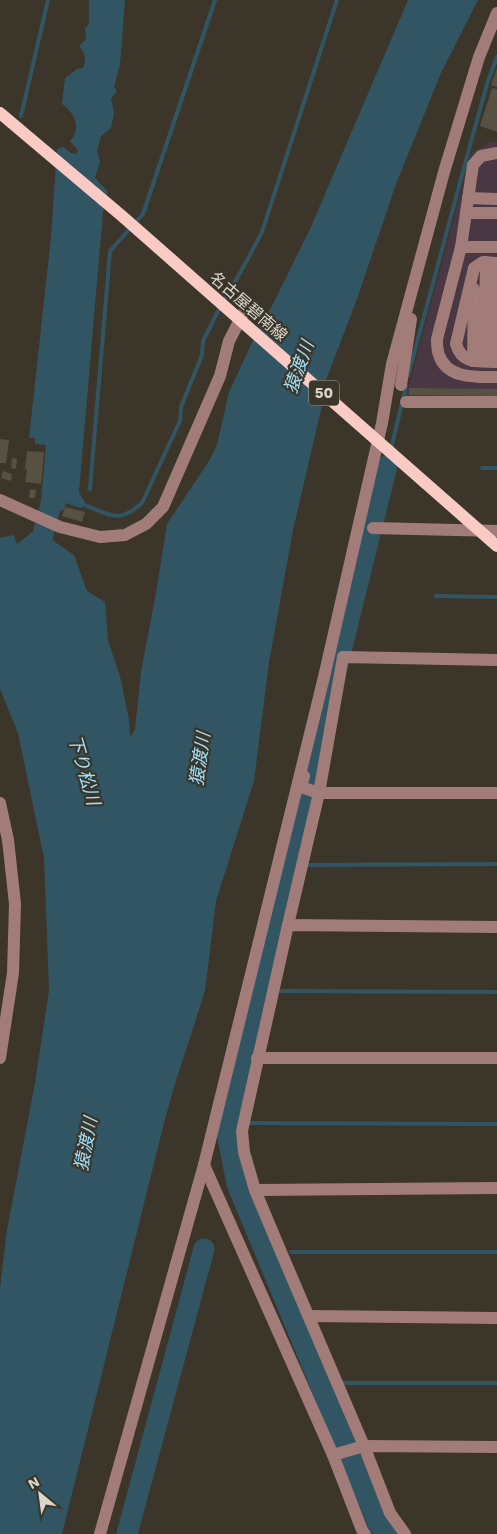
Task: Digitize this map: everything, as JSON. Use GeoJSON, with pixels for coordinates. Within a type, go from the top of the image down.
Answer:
{"type":"FeatureCollection","features":[{"type":"Feature","properties":{"kind":"main road","name":"名古屋碧南線"},"geometry":{"type":"LineString","coordinates":[[0,113],[139,230],[228,309],[244,317],[497,546]]}},
{"type":"Feature","properties":{"kind":"street"},"geometry":{"type":"LineString","coordinates":[[100,1534],[204,1165],[324,677],[382,423],[392,364],[444,172],[479,57],[497,13]]}},
{"type":"Feature","properties":{"kind":"street"},"geometry":{"type":"LineString","coordinates":[[497,153],[481,156],[473,165],[461,247],[437,339],[438,354],[445,366],[456,373],[468,377],[497,377]]}},
{"type":"Feature","properties":{"kind":"street"},"geometry":{"type":"LineString","coordinates":[[468,198],[497,198]]}},
{"type":"Feature","properties":{"kind":"street"},"geometry":{"type":"LineString","coordinates":[[466,213],[497,213]]}},
{"type":"Feature","properties":{"kind":"street"},"geometry":{"type":"LineString","coordinates":[[461,247],[497,247]]}},
{"type":"Feature","properties":{"kind":"street"},"geometry":{"type":"LineString","coordinates":[[487,361],[470,361],[458,351],[456,344],[474,268],[477,265],[493,262]]}},
{"type":"Feature","properties":{"kind":"street"},"geometry":{"type":"LineString","coordinates":[[487,361],[496,345],[497,298],[493,262]]}},
{"type":"Feature","properties":{"kind":"street"},"geometry":{"type":"LineString","coordinates":[[487,361],[493,262]]}},
{"type":"Feature","properties":{"kind":"street"},"geometry":{"type":"LineString","coordinates":[[474,268],[487,361]]}},
{"type":"Feature","properties":{"kind":"street"},"geometry":{"type":"LineString","coordinates":[[401,385],[412,320],[408,304]]}},
{"type":"Feature","properties":{"kind":"street"},"geometry":{"type":"LineString","coordinates":[[3,501],[60,527],[100,537],[125,535],[146,524],[163,507],[220,376],[229,341],[244,317]]}},
{"type":"Feature","properties":{"kind":"street"},"geometry":{"type":"LineString","coordinates":[[406,402],[497,402]]}},
{"type":"Feature","properties":{"kind":"street"},"geometry":{"type":"LineString","coordinates":[[374,528],[497,531]]}},
{"type":"Feature","properties":{"kind":"street"},"geometry":{"type":"LineString","coordinates":[[405,1534],[390,1513],[364,1446],[255,1190],[244,1152],[242,1131],[257,1058],[319,793],[343,657],[497,660]]}},
{"type":"Feature","properties":{"kind":"street"},"geometry":{"type":"LineString","coordinates":[[310,734],[312,744],[301,787],[319,793],[497,793]]}},
{"type":"Feature","properties":{"kind":"street"},"geometry":{"type":"LineString","coordinates":[[0,803],[8,840],[15,904],[13,973],[0,1058]]}},
{"type":"Feature","properties":{"kind":"street"},"geometry":{"type":"LineString","coordinates":[[288,925],[497,927]]}},
{"type":"Feature","properties":{"kind":"street"},"geometry":{"type":"LineString","coordinates":[[257,1058],[497,1058]]}},
{"type":"Feature","properties":{"kind":"street"},"geometry":{"type":"LineString","coordinates":[[204,1165],[333,1455],[365,1534]]}},
{"type":"Feature","properties":{"kind":"street"},"geometry":{"type":"LineString","coordinates":[[255,1190],[497,1188]]}},
{"type":"Feature","properties":{"kind":"street"},"geometry":{"type":"LineString","coordinates":[[309,1316],[497,1318]]}},
{"type":"Feature","properties":{"kind":"street"},"geometry":{"type":"LineString","coordinates":[[333,1455],[364,1446],[497,1447]]}},
{"type":"Feature","properties":{"kind":"shaded area"},"geometry":{"type":"Polygon","coordinates":[[[490,142],[497,142],[497,398],[406,397],[471,154],[490,142]]]}},
{"type":"Feature","properties":{"kind":"water"},"geometry":{"type":"Polygon","coordinates":[[[89,0],[125,0],[120,64],[114,87],[117,91],[111,99],[114,113],[111,128],[101,136],[97,151],[100,162],[95,177],[108,192],[103,212],[79,492],[87,506],[80,508],[66,503],[63,511],[58,509],[55,517],[43,511],[47,504],[41,501],[46,445],[35,444],[35,438],[29,438],[51,237],[57,149],[63,147],[76,154],[78,150],[70,141],[76,131],[75,121],[67,108],[62,104],[65,78],[77,69],[83,68],[84,65],[85,56],[79,46],[86,39],[85,29],[89,23],[89,0]]]}},
{"type":"Feature","properties":{"kind":"water"},"geometry":{"type":"Polygon","coordinates":[[[408,0],[478,0],[441,73],[396,184],[357,299],[326,380],[324,397],[293,530],[269,662],[254,781],[216,901],[205,991],[164,1123],[62,1534],[0,1534],[0,1288],[7,1230],[35,1083],[49,990],[44,858],[18,733],[0,689],[0,538],[14,535],[17,544],[36,529],[74,555],[87,591],[105,602],[108,640],[121,680],[129,720],[130,737],[135,729],[141,672],[167,524],[209,461],[217,445],[229,392],[262,321],[271,308],[310,229],[408,0]]]}},
{"type":"Feature","properties":{"kind":"building"},"geometry":{"type":"Polygon","coordinates":[[[497,68],[497,87],[491,85],[497,68]]]}},
{"type":"Feature","properties":{"kind":"building"},"geometry":{"type":"Polygon","coordinates":[[[492,88],[497,89],[497,132],[480,126],[492,88]]]}},
{"type":"Feature","properties":{"kind":"building"},"geometry":{"type":"Polygon","coordinates":[[[409,388],[497,389],[497,396],[409,395],[409,388]]]}},
{"type":"Feature","properties":{"kind":"building"},"geometry":{"type":"Polygon","coordinates":[[[0,439],[9,440],[6,463],[0,463],[0,439]]]}},
{"type":"Feature","properties":{"kind":"building"},"geometry":{"type":"Polygon","coordinates":[[[27,451],[44,452],[41,484],[25,482],[27,451]]]}},
{"type":"Feature","properties":{"kind":"building"},"geometry":{"type":"Polygon","coordinates":[[[12,458],[17,459],[16,469],[11,468],[12,458]]]}},
{"type":"Feature","properties":{"kind":"building"},"geometry":{"type":"Polygon","coordinates":[[[3,471],[12,474],[11,481],[1,478],[3,471]]]}},
{"type":"Feature","properties":{"kind":"building"},"geometry":{"type":"Polygon","coordinates":[[[30,489],[36,490],[35,498],[29,498],[30,489]]]}},
{"type":"Feature","properties":{"kind":"building"},"geometry":{"type":"Polygon","coordinates":[[[65,507],[85,512],[82,522],[62,516],[65,507]]]}},
{"type":"Feature","properties":{"kind":"waterway"},"geometry":{"type":"LineString","coordinates":[[21,116],[48,0]]}},
{"type":"Feature","properties":{"kind":"waterway"},"geometry":{"type":"LineString","coordinates":[[90,489],[110,251],[143,214],[215,0]]}},
{"type":"Feature","properties":{"kind":"waterway"},"geometry":{"type":"LineString","coordinates":[[224,301],[262,232],[337,0]]}},
{"type":"Feature","properties":{"kind":"waterway"},"geometry":{"type":"LineString","coordinates":[[408,376],[472,138],[488,81],[497,57]]}},
{"type":"Feature","properties":{"kind":"waterway"},"geometry":{"type":"LineString","coordinates":[[87,506],[116,516],[128,513],[142,503],[180,421],[181,407],[202,355],[203,341],[220,307]]}},
{"type":"Feature","properties":{"kind":"waterway"},"geometry":{"type":"LineString","coordinates":[[387,466],[406,386]]}},
{"type":"Feature","properties":{"kind":"waterway"},"geometry":{"type":"LineString","coordinates":[[386,1534],[377,1521],[237,1184],[227,1132],[340,655],[387,466]]}},
{"type":"Feature","properties":{"kind":"waterway"},"geometry":{"type":"LineString","coordinates":[[482,468],[497,468]]}},
{"type":"Feature","properties":{"kind":"waterway"},"geometry":{"type":"LineString","coordinates":[[38,562],[43,534],[56,485]]}},
{"type":"Feature","properties":{"kind":"waterway"},"geometry":{"type":"LineString","coordinates":[[436,596],[497,597]]}},
{"type":"Feature","properties":{"kind":"waterway"},"geometry":{"type":"LineString","coordinates":[[291,865],[497,864]]}},
{"type":"Feature","properties":{"kind":"waterway"},"geometry":{"type":"LineString","coordinates":[[261,991],[270,991]]}},
{"type":"Feature","properties":{"kind":"waterway"},"geometry":{"type":"LineString","coordinates":[[277,991],[497,992]]}},
{"type":"Feature","properties":{"kind":"waterway"},"geometry":{"type":"LineString","coordinates":[[229,1123],[497,1124]]}},
{"type":"Feature","properties":{"kind":"waterway"},"geometry":{"type":"LineString","coordinates":[[127,1534],[204,1249]]}},
{"type":"Feature","properties":{"kind":"waterway"},"geometry":{"type":"LineString","coordinates":[[265,1252],[270,1252]]}},
{"type":"Feature","properties":{"kind":"waterway"},"geometry":{"type":"LineString","coordinates":[[291,1252],[497,1252]]}},
{"type":"Feature","properties":{"kind":"waterway"},"geometry":{"type":"LineString","coordinates":[[320,1383],[497,1383]]}},
{"type":"Feature","properties":{"kind":"water label","name":"猿渡川"},"geometry":{"type":"Point","coordinates":[299,367]}},
{"type":"Feature","properties":{"kind":"water label","name":"猿渡川"},"geometry":{"type":"Point","coordinates":[200,759]}},
{"type":"Feature","properties":{"kind":"water label","name":"下り松川"},"geometry":{"type":"Point","coordinates":[84,770]}},
{"type":"Feature","properties":{"kind":"water label","name":"猿渡川"},"geometry":{"type":"Point","coordinates":[86,1144]}}]}
